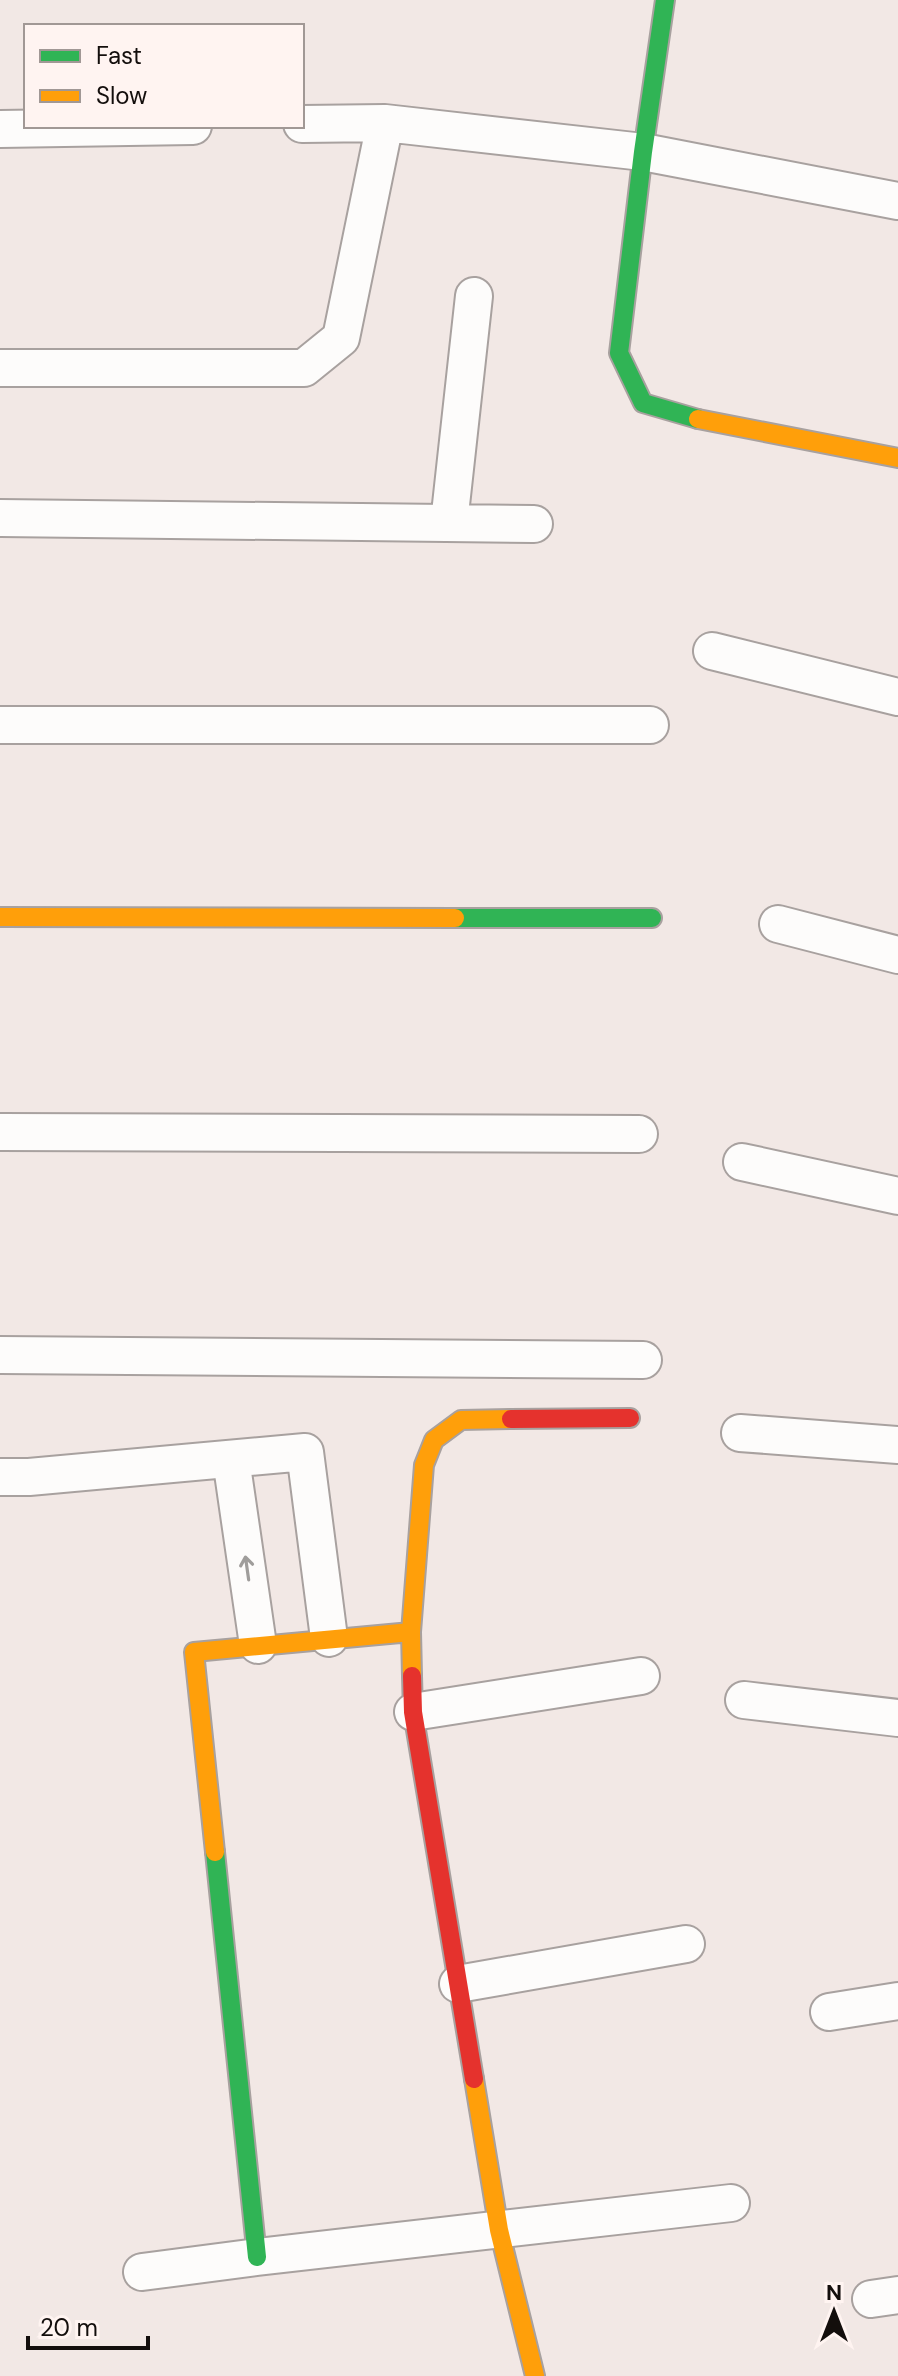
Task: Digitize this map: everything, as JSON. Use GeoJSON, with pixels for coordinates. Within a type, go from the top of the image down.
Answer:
{"type":"FeatureCollection","features":[{"type":"Feature","properties":{"kind":"street"},"geometry":{"type":"LineString","coordinates":[[665,0],[619,353],[643,403],[689,417],[898,458]]}},
{"type":"Feature","properties":{"kind":"street"},"geometry":{"type":"LineString","coordinates":[[0,368],[304,368],[341,338],[385,123]]}},
{"type":"Feature","properties":{"kind":"street"},"geometry":{"type":"LineString","coordinates":[[304,124],[385,123],[643,152],[898,201]]}},
{"type":"Feature","properties":{"kind":"street"},"geometry":{"type":"LineString","coordinates":[[0,129],[64,128]]}},
{"type":"Feature","properties":{"kind":"street"},"geometry":{"type":"LineString","coordinates":[[449,523],[474,296]]}},
{"type":"Feature","properties":{"kind":"street"},"geometry":{"type":"LineString","coordinates":[[0,518],[534,524]]}},
{"type":"Feature","properties":{"kind":"street"},"geometry":{"type":"LineString","coordinates":[[712,651],[898,697]]}},
{"type":"Feature","properties":{"kind":"street"},"geometry":{"type":"LineString","coordinates":[[0,725],[650,725]]}},
{"type":"Feature","properties":{"kind":"street"},"geometry":{"type":"LineString","coordinates":[[0,917],[652,918]]}},
{"type":"Feature","properties":{"kind":"street"},"geometry":{"type":"LineString","coordinates":[[778,924],[898,955]]}},
{"type":"Feature","properties":{"kind":"street"},"geometry":{"type":"LineString","coordinates":[[0,1132],[639,1134]]}},
{"type":"Feature","properties":{"kind":"street"},"geometry":{"type":"LineString","coordinates":[[742,1162],[898,1196]]}},
{"type":"Feature","properties":{"kind":"street"},"geometry":{"type":"LineString","coordinates":[[0,1355],[643,1360]]}},
{"type":"Feature","properties":{"kind":"street"},"geometry":{"type":"LineString","coordinates":[[535,2376],[499,2230],[413,1712],[411,1632],[424,1465],[434,1440],[461,1420],[630,1418]]}},
{"type":"Feature","properties":{"kind":"street"},"geometry":{"type":"LineString","coordinates":[[740,1433],[898,1445]]}},
{"type":"Feature","properties":{"kind":"street"},"geometry":{"type":"LineString","coordinates":[[0,1477],[305,1452],[329,1638]]}},
{"type":"Feature","properties":{"kind":"street"},"geometry":{"type":"LineString","coordinates":[[231,1459],[258,1645]]}},
{"type":"Feature","properties":{"kind":"street"},"geometry":{"type":"LineString","coordinates":[[257,2257],[194,1652],[411,1632]]}},
{"type":"Feature","properties":{"kind":"street"},"geometry":{"type":"LineString","coordinates":[[413,1712],[641,1676]]}},
{"type":"Feature","properties":{"kind":"street"},"geometry":{"type":"LineString","coordinates":[[744,1700],[898,1718]]}},
{"type":"Feature","properties":{"kind":"street"},"geometry":{"type":"LineString","coordinates":[[458,1984],[686,1944]]}},
{"type":"Feature","properties":{"kind":"street"},"geometry":{"type":"LineString","coordinates":[[829,2012],[898,2001]]}},
{"type":"Feature","properties":{"kind":"street"},"geometry":{"type":"LineString","coordinates":[[142,2272],[731,2203]]}},
{"type":"Feature","properties":{"kind":"traffic: fast"},"geometry":{"type":"LineString","coordinates":[[665,0],[619,353],[643,403],[698,419]]}},
{"type":"Feature","properties":{"kind":"traffic: fast"},"geometry":{"type":"LineString","coordinates":[[455,918],[652,918]]}},
{"type":"Feature","properties":{"kind":"traffic: fast"},"geometry":{"type":"LineString","coordinates":[[215,1852],[257,2257]]}},
{"type":"Feature","properties":{"kind":"traffic: slow"},"geometry":{"type":"LineString","coordinates":[[698,419],[898,458]]}},
{"type":"Feature","properties":{"kind":"traffic: slow"},"geometry":{"type":"LineString","coordinates":[[0,917],[455,918]]}},
{"type":"Feature","properties":{"kind":"traffic: slow"},"geometry":{"type":"LineString","coordinates":[[412,1676],[411,1632],[424,1465],[434,1440],[461,1420],[511,1419]]}},
{"type":"Feature","properties":{"kind":"traffic: slow"},"geometry":{"type":"LineString","coordinates":[[215,1852],[194,1652],[411,1632]]}},
{"type":"Feature","properties":{"kind":"traffic: slow"},"geometry":{"type":"LineString","coordinates":[[474,2079],[499,2230],[535,2376]]}},
{"type":"Feature","properties":{"kind":"traffic: jam"},"geometry":{"type":"LineString","coordinates":[[511,1419],[630,1418]]}},
{"type":"Feature","properties":{"kind":"traffic: jam"},"geometry":{"type":"LineString","coordinates":[[412,1676],[413,1712],[474,2079]]}}]}
